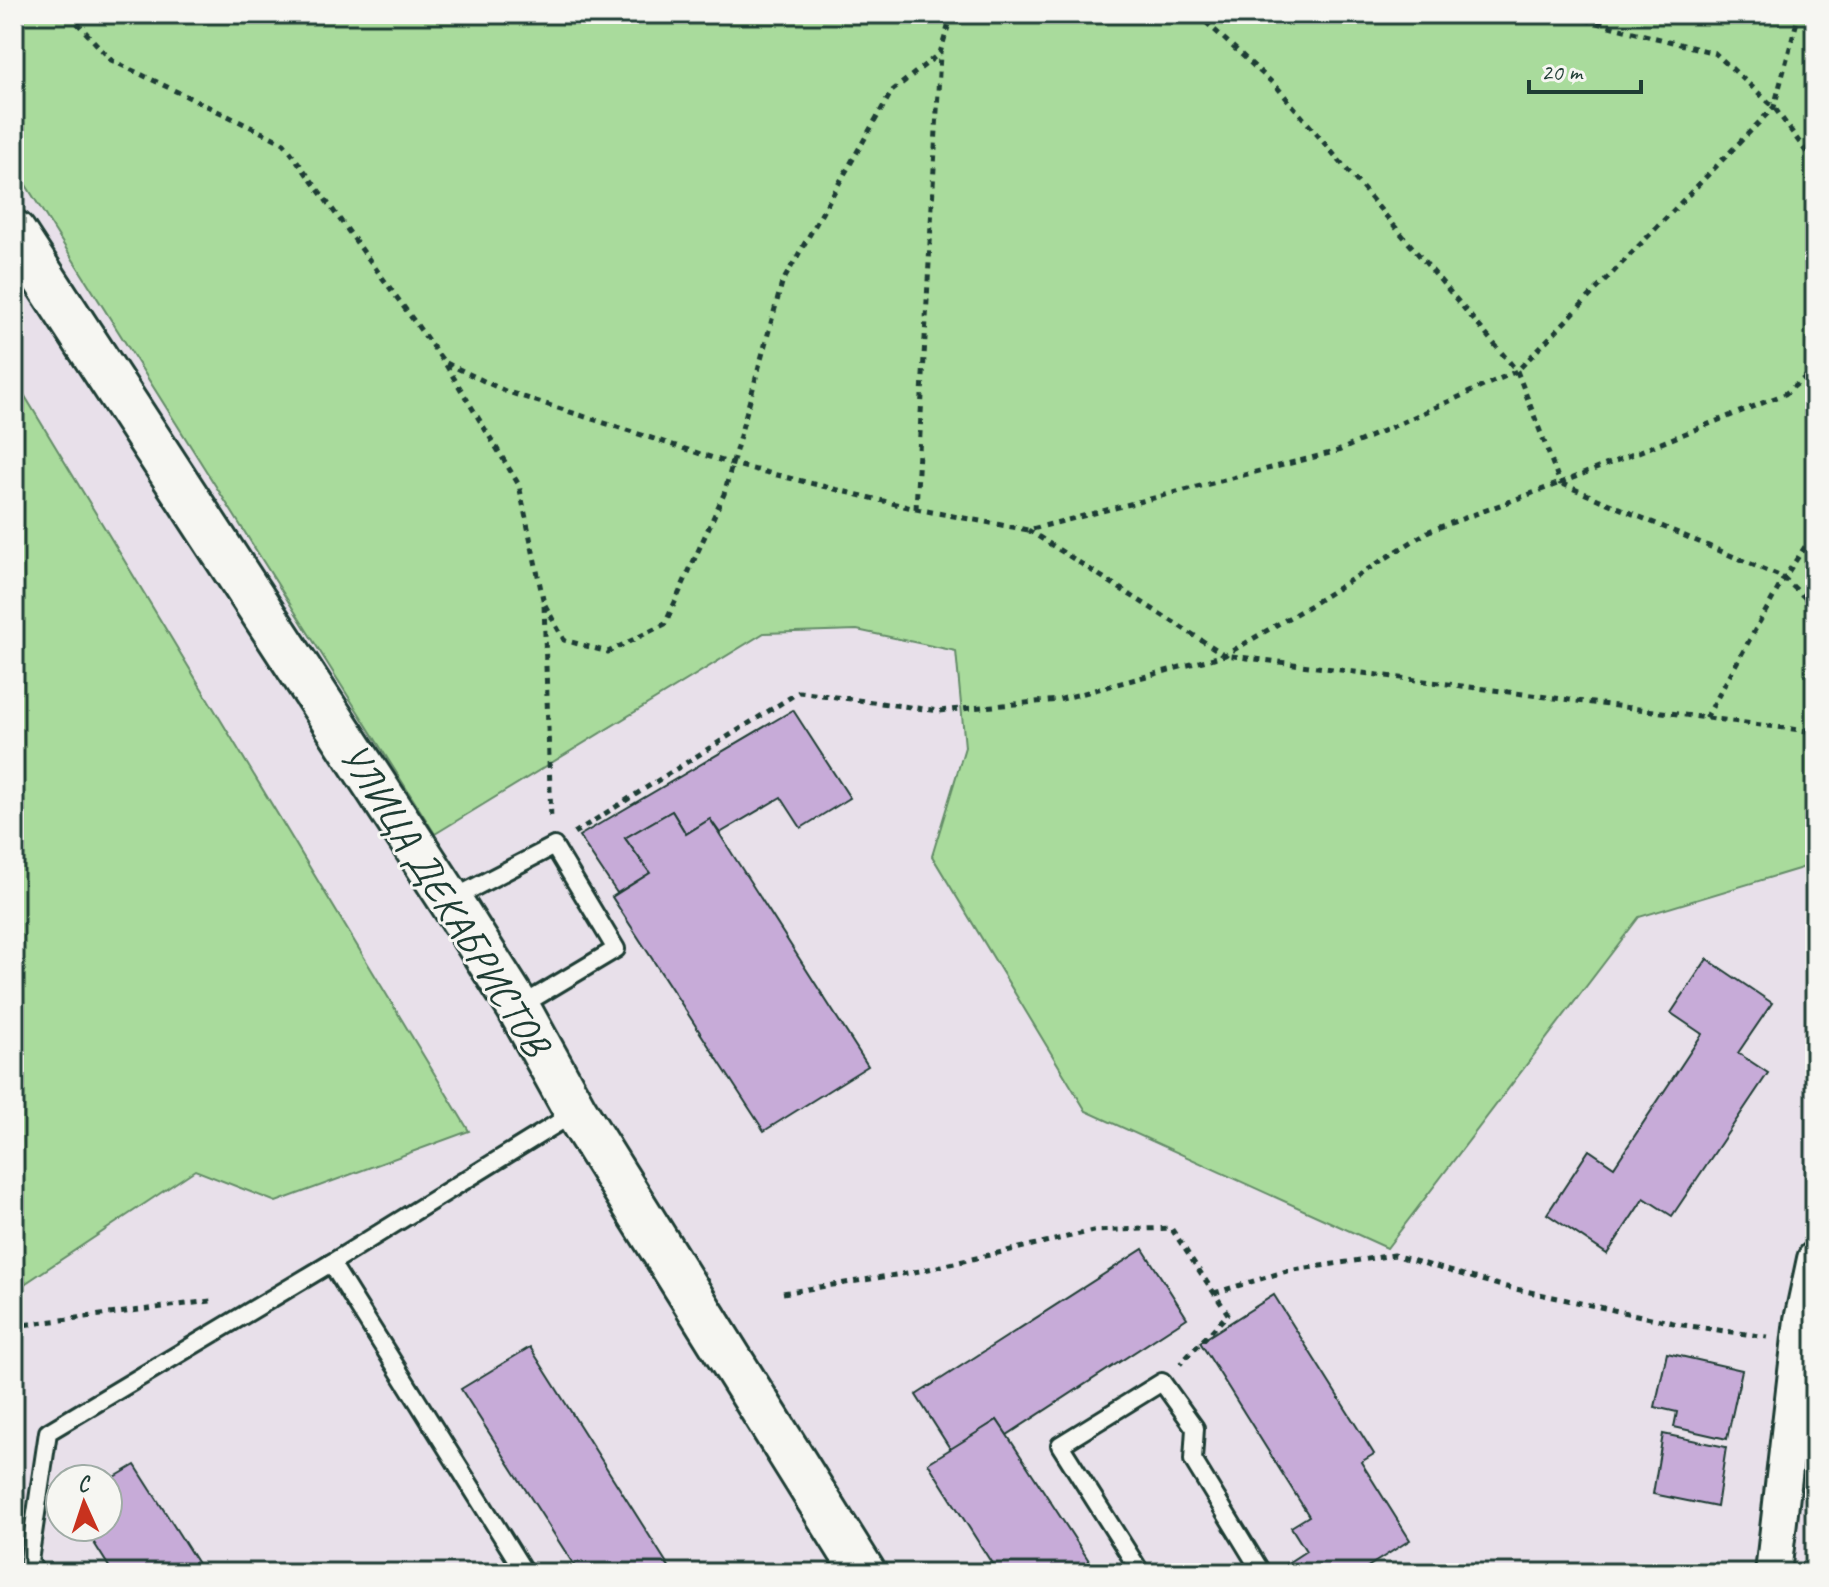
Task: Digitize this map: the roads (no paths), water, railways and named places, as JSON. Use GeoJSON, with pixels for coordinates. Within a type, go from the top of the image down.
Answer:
{"type":"FeatureCollection","features":[{"type":"Feature","properties":{"kind":"street","name":"УЛИЦА ДЕКАБРИСТОВ"},"geometry":{"type":"LineString","coordinates":[[14,232],[518,1007],[576,1112],[864,1573]]}},
{"type":"Feature","properties":{"kind":"street"},"geometry":{"type":"LineString","coordinates":[[1773,1573],[1799,1342],[1815,1259]]}},
{"type":"Feature","properties":{"kind":"lane"},"geometry":{"type":"LineString","coordinates":[[450,900],[554,846],[616,949],[518,1007]]}},
{"type":"Feature","properties":{"kind":"lane"},"geometry":{"type":"LineString","coordinates":[[36,1573],[29,1561],[48,1432],[576,1112]]}},
{"type":"Feature","properties":{"kind":"lane"},"geometry":{"type":"LineString","coordinates":[[331,1263],[525,1573]]}},
{"type":"Feature","properties":{"kind":"lane"},"geometry":{"type":"LineString","coordinates":[[1141,1573],[1060,1445],[1162,1382],[1195,1428],[1193,1460],[1262,1573]]}}]}
